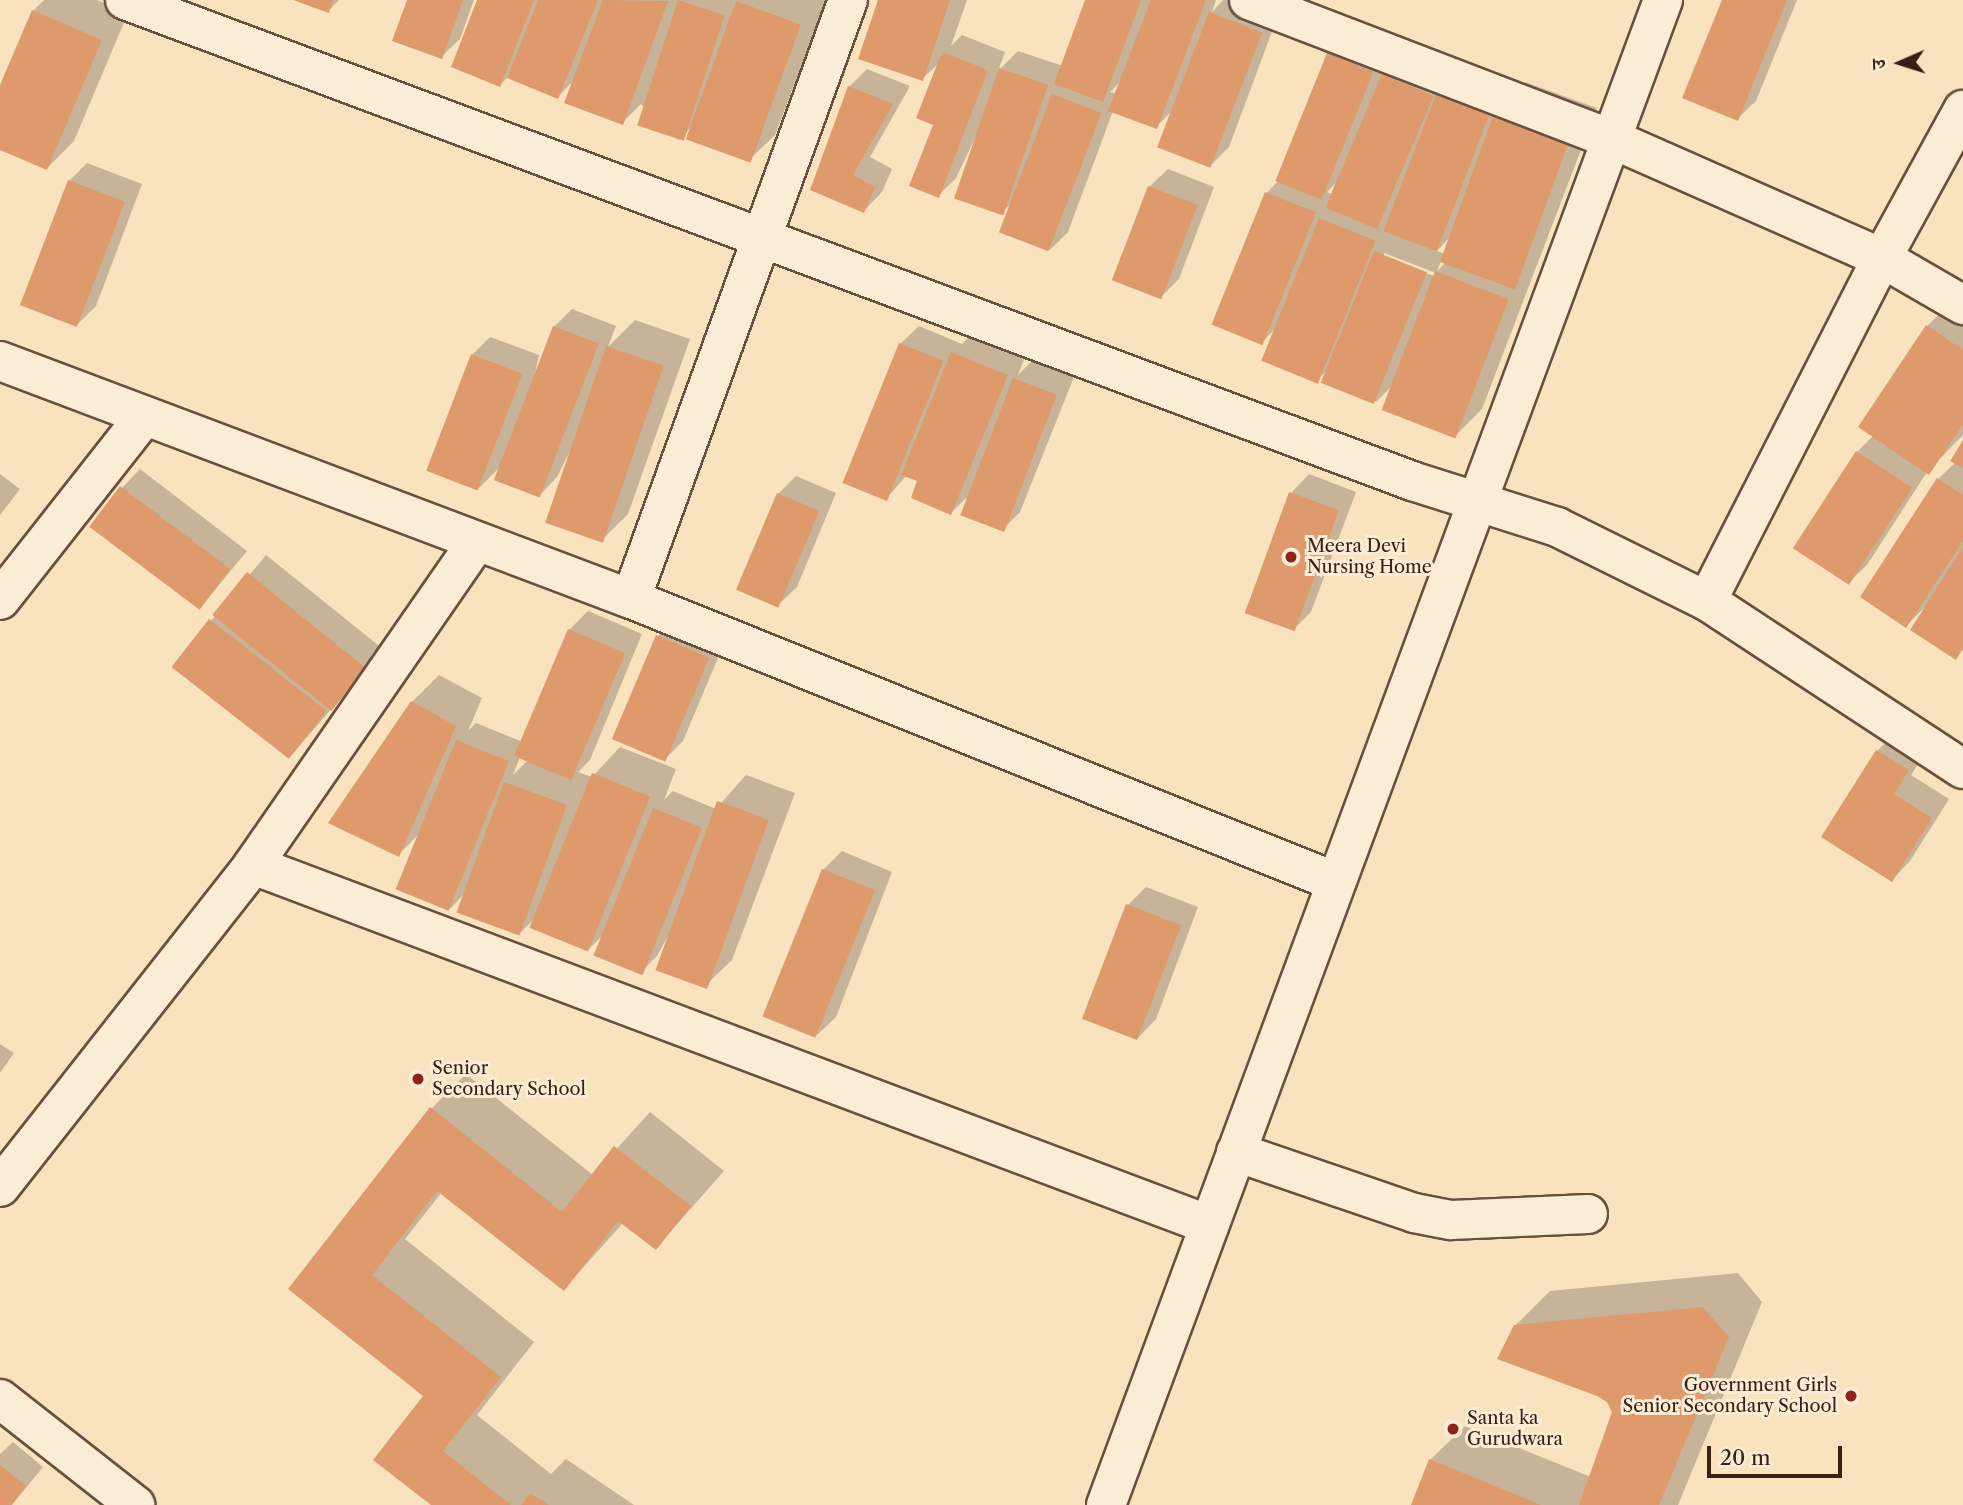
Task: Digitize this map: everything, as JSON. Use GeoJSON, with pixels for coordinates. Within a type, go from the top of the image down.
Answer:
{"type":"FeatureCollection","features":[{"type":"Feature","properties":{"kind":"street"},"geometry":{"type":"LineString","coordinates":[[125,0],[1476,505],[1557,527],[1707,601],[1963,769]]}},
{"type":"Feature","properties":{"kind":"street"},"geometry":{"type":"LineString","coordinates":[[631,599],[764,240],[848,0]]}},
{"type":"Feature","properties":{"kind":"street"},"geometry":{"type":"LineString","coordinates":[[1106,1505],[1663,0]]}},
{"type":"Feature","properties":{"kind":"street"},"geometry":{"type":"LineString","coordinates":[[1255,1],[1612,139],[1882,258],[1963,305]]}},
{"type":"Feature","properties":{"kind":"street"},"geometry":{"type":"LineString","coordinates":[[1707,601],[1882,258],[1963,110]]}},
{"type":"Feature","properties":{"kind":"street"},"geometry":{"type":"LineString","coordinates":[[0,361],[631,599],[1336,882]]}},
{"type":"Feature","properties":{"kind":"street"},"geometry":{"type":"LineString","coordinates":[[0,600],[145,416]]}},
{"type":"Feature","properties":{"kind":"street"},"geometry":{"type":"LineString","coordinates":[[0,1187],[253,865],[477,542]]}},
{"type":"Feature","properties":{"kind":"street"},"geometry":{"type":"LineString","coordinates":[[253,865],[1209,1226]]}},
{"type":"Feature","properties":{"kind":"street"},"geometry":{"type":"LineString","coordinates":[[1236,1152],[1415,1213],[1451,1220],[1588,1214]]}},
{"type":"Feature","properties":{"kind":"street"},"geometry":{"type":"LineString","coordinates":[[0,1399],[135,1505]]}},
{"type":"Feature","properties":{"kind":"building"},"geometry":{"type":"Polygon","coordinates":[[[293,0],[333,0],[329,13],[293,0]]]}},
{"type":"Feature","properties":{"kind":"building"},"geometry":{"type":"Polygon","coordinates":[[[407,0],[463,0],[442,59],[392,41],[407,0]]]}},
{"type":"Feature","properties":{"kind":"building"},"geometry":{"type":"Polygon","coordinates":[[[477,0],[534,0],[500,87],[451,67],[477,0]]]}},
{"type":"Feature","properties":{"kind":"building"},"geometry":{"type":"Polygon","coordinates":[[[538,0],[598,0],[558,99],[507,78],[538,0]]]}},
{"type":"Feature","properties":{"kind":"building"},"geometry":{"type":"Polygon","coordinates":[[[603,0],[668,1],[623,125],[564,103],[603,0]]]}},
{"type":"Feature","properties":{"kind":"building"},"geometry":{"type":"Polygon","coordinates":[[[678,0],[725,15],[684,141],[637,126],[678,0]]]}},
{"type":"Feature","properties":{"kind":"building"},"geometry":{"type":"Polygon","coordinates":[[[878,0],[950,0],[923,81],[858,59],[878,0]]]}},
{"type":"Feature","properties":{"kind":"building"},"geometry":{"type":"Polygon","coordinates":[[[1085,0],[1141,0],[1103,102],[1054,84],[1085,0]]]}},
{"type":"Feature","properties":{"kind":"building"},"geometry":{"type":"Polygon","coordinates":[[[1151,0],[1206,0],[1157,129],[1108,111],[1151,0]]]}},
{"type":"Feature","properties":{"kind":"building"},"geometry":{"type":"Polygon","coordinates":[[[1722,0],[1787,0],[1738,121],[1682,98],[1722,0]]]}},
{"type":"Feature","properties":{"kind":"building"},"geometry":{"type":"Polygon","coordinates":[[[736,1],[801,25],[751,163],[686,139],[736,1]]]}},
{"type":"Feature","properties":{"kind":"building"},"geometry":{"type":"Polygon","coordinates":[[[32,10],[102,40],[47,170],[0,150],[0,85],[32,10]]]}},
{"type":"Feature","properties":{"kind":"building"},"geometry":{"type":"Polygon","coordinates":[[[1209,12],[1262,32],[1210,168],[1157,147],[1209,12]]]}},
{"type":"Feature","properties":{"kind":"building"},"geometry":{"type":"Polygon","coordinates":[[[942,52],[988,70],[939,198],[909,186],[933,125],[916,118],[942,52]]]}},
{"type":"Feature","properties":{"kind":"building"},"geometry":{"type":"Polygon","coordinates":[[[1327,53],[1373,72],[1322,200],[1275,181],[1327,53]]]}},
{"type":"Feature","properties":{"kind":"building"},"geometry":{"type":"Polygon","coordinates":[[[999,68],[1048,85],[1003,215],[954,198],[999,68]]]}},
{"type":"Feature","properties":{"kind":"building"},"geometry":{"type":"Polygon","coordinates":[[[1382,74],[1434,96],[1377,229],[1325,207],[1382,74]]]}},
{"type":"Feature","properties":{"kind":"building"},"geometry":{"type":"Polygon","coordinates":[[[848,86],[893,104],[853,175],[875,187],[864,213],[810,190],[848,86]]]}},
{"type":"Feature","properties":{"kind":"building"},"geometry":{"type":"Polygon","coordinates":[[[1438,89],[1491,109],[1437,251],[1384,231],[1438,89]]]}},
{"type":"Feature","properties":{"kind":"building"},"geometry":{"type":"Polygon","coordinates":[[[1052,94],[1101,113],[1048,251],[999,232],[1052,94]]]}},
{"type":"Feature","properties":{"kind":"building"},"geometry":{"type":"Polygon","coordinates":[[[1496,108],[1571,135],[1515,289],[1440,262],[1496,108]]]}},
{"type":"Feature","properties":{"kind":"building"},"geometry":{"type":"Polygon","coordinates":[[[68,180],[125,202],[77,327],[20,305],[68,180]]]}},
{"type":"Feature","properties":{"kind":"building"},"geometry":{"type":"Polygon","coordinates":[[[1148,186],[1197,205],[1161,299],[1112,280],[1148,186]]]}},
{"type":"Feature","properties":{"kind":"building"},"geometry":{"type":"Polygon","coordinates":[[[1265,192],[1316,213],[1262,345],[1211,325],[1265,192]]]}},
{"type":"Feature","properties":{"kind":"building"},"geometry":{"type":"Polygon","coordinates":[[[1319,218],[1376,241],[1318,384],[1261,361],[1319,218]]]}},
{"type":"Feature","properties":{"kind":"building"},"geometry":{"type":"Polygon","coordinates":[[[1374,251],[1427,272],[1374,404],[1321,383],[1374,251]]]}},
{"type":"Feature","properties":{"kind":"building"},"geometry":{"type":"Polygon","coordinates":[[[1435,271],[1509,299],[1455,438],[1382,410],[1435,271]]]}},
{"type":"Feature","properties":{"kind":"building"},"geometry":{"type":"Polygon","coordinates":[[[1926,325],[1963,350],[1963,424],[1929,475],[1858,427],[1926,325]]]}},
{"type":"Feature","properties":{"kind":"building"},"geometry":{"type":"Polygon","coordinates":[[[553,326],[599,344],[540,498],[494,480],[553,326]]]}},
{"type":"Feature","properties":{"kind":"building"},"geometry":{"type":"Polygon","coordinates":[[[899,343],[944,361],[887,501],[842,483],[899,343]]]}},
{"type":"Feature","properties":{"kind":"building"},"geometry":{"type":"Polygon","coordinates":[[[606,346],[664,366],[603,543],[545,523],[606,346]]]}},
{"type":"Feature","properties":{"kind":"building"},"geometry":{"type":"Polygon","coordinates":[[[951,352],[1008,375],[951,515],[911,498],[917,481],[901,475],[951,352]]]}},
{"type":"Feature","properties":{"kind":"building"},"geometry":{"type":"Polygon","coordinates":[[[471,354],[522,374],[478,490],[426,471],[471,354]]]}},
{"type":"Feature","properties":{"kind":"building"},"geometry":{"type":"Polygon","coordinates":[[[1013,378],[1057,395],[1004,532],[960,515],[1013,378]]]}},
{"type":"Feature","properties":{"kind":"building"},"geometry":{"type":"Polygon","coordinates":[[[1963,440],[1963,468],[1950,461],[1963,440]]]}},
{"type":"Feature","properties":{"kind":"building"},"geometry":{"type":"Polygon","coordinates":[[[1856,451],[1912,487],[1849,585],[1793,548],[1856,451]]]}},
{"type":"Feature","properties":{"kind":"building"},"geometry":{"type":"Polygon","coordinates":[[[1937,478],[1963,495],[1963,541],[1906,628],[1860,597],[1937,478]]]}},
{"type":"Feature","properties":{"kind":"building"},"geometry":{"type":"Polygon","coordinates":[[[120,486],[230,569],[200,610],[89,527],[120,486]]]}},
{"type":"Feature","properties":{"kind":"building"},"geometry":{"type":"Polygon","coordinates":[[[1289,492],[1339,510],[1295,631],[1245,613],[1289,492]]]}},
{"type":"Feature","properties":{"kind":"building"},"geometry":{"type":"Polygon","coordinates":[[[777,493],[819,511],[778,608],[736,590],[777,493]]]}},
{"type":"Feature","properties":{"kind":"building"},"geometry":{"type":"Polygon","coordinates":[[[1963,547],[1963,648],[1956,660],[1910,630],[1963,547]]]}},
{"type":"Feature","properties":{"kind":"building"},"geometry":{"type":"Polygon","coordinates":[[[247,572],[366,668],[331,711],[212,615],[247,572]]]}},
{"type":"Feature","properties":{"kind":"building"},"geometry":{"type":"Polygon","coordinates":[[[209,619],[326,711],[289,759],[171,667],[209,619]]]}},
{"type":"Feature","properties":{"kind":"building"},"geometry":{"type":"Polygon","coordinates":[[[568,629],[625,653],[571,780],[514,756],[568,629]]]}},
{"type":"Feature","properties":{"kind":"building"},"geometry":{"type":"Polygon","coordinates":[[[656,635],[709,658],[665,762],[612,739],[656,635]]]}},
{"type":"Feature","properties":{"kind":"building"},"geometry":{"type":"Polygon","coordinates":[[[411,701],[456,726],[399,857],[328,823],[411,701]]]}},
{"type":"Feature","properties":{"kind":"building"},"geometry":{"type":"Polygon","coordinates":[[[456,740],[509,761],[449,911],[396,889],[456,740]]]}},
{"type":"Feature","properties":{"kind":"building"},"geometry":{"type":"Polygon","coordinates":[[[1876,750],[1909,770],[1894,794],[1932,818],[1892,882],[1821,837],[1876,750]]]}},
{"type":"Feature","properties":{"kind":"building"},"geometry":{"type":"Polygon","coordinates":[[[592,773],[650,797],[588,951],[529,928],[592,773]]]}},
{"type":"Feature","properties":{"kind":"building"},"geometry":{"type":"Polygon","coordinates":[[[504,782],[567,805],[519,936],[456,913],[504,782]]]}},
{"type":"Feature","properties":{"kind":"building"},"geometry":{"type":"Polygon","coordinates":[[[717,801],[769,820],[707,989],[655,970],[717,801]]]}},
{"type":"Feature","properties":{"kind":"building"},"geometry":{"type":"Polygon","coordinates":[[[653,808],[702,828],[643,975],[593,955],[653,808]]]}},
{"type":"Feature","properties":{"kind":"building"},"geometry":{"type":"Polygon","coordinates":[[[822,869],[875,890],[815,1038],[762,1016],[822,869]]]}},
{"type":"Feature","properties":{"kind":"building"},"geometry":{"type":"Polygon","coordinates":[[[1126,904],[1181,925],[1137,1040],[1082,1019],[1126,904]]]}},
{"type":"Feature","properties":{"kind":"building"},"geometry":{"type":"Polygon","coordinates":[[[430,1107],[562,1212],[614,1146],[691,1206],[656,1250],[618,1221],[564,1291],[437,1191],[372,1275],[501,1377],[443,1451],[511,1505],[431,1505],[373,1460],[423,1396],[288,1289],[430,1107]]]}},
{"type":"Feature","properties":{"kind":"building"},"geometry":{"type":"Polygon","coordinates":[[[1703,1307],[1729,1337],[1659,1505],[1579,1505],[1612,1412],[1607,1402],[1597,1396],[1497,1359],[1514,1325],[1703,1307]]]}},
{"type":"Feature","properties":{"kind":"building"},"geometry":{"type":"Polygon","coordinates":[[[1429,1459],[1541,1505],[1411,1505],[1429,1459]]]}},
{"type":"Feature","properties":{"kind":"building"},"geometry":{"type":"Polygon","coordinates":[[[0,1465],[26,1486],[11,1505],[0,1505],[0,1465]]]}},
{"type":"Feature","properties":{"kind":"building"},"geometry":{"type":"Polygon","coordinates":[[[530,1493],[549,1505],[521,1505],[530,1493]]]}},
{"type":"Feature","properties":{"kind":"place","name":"Meera Devi Nursing Home"},"geometry":{"type":"Point","coordinates":[1291,557]}},
{"type":"Feature","properties":{"kind":"place","name":"Senior Secondary School"},"geometry":{"type":"Point","coordinates":[418,1079]}},
{"type":"Feature","properties":{"kind":"place","name":"Government Girls Senior Secondary School"},"geometry":{"type":"Point","coordinates":[1851,1396]}},
{"type":"Feature","properties":{"kind":"place","name":"Santa ka Gurudwara"},"geometry":{"type":"Point","coordinates":[1453,1429]}}]}
